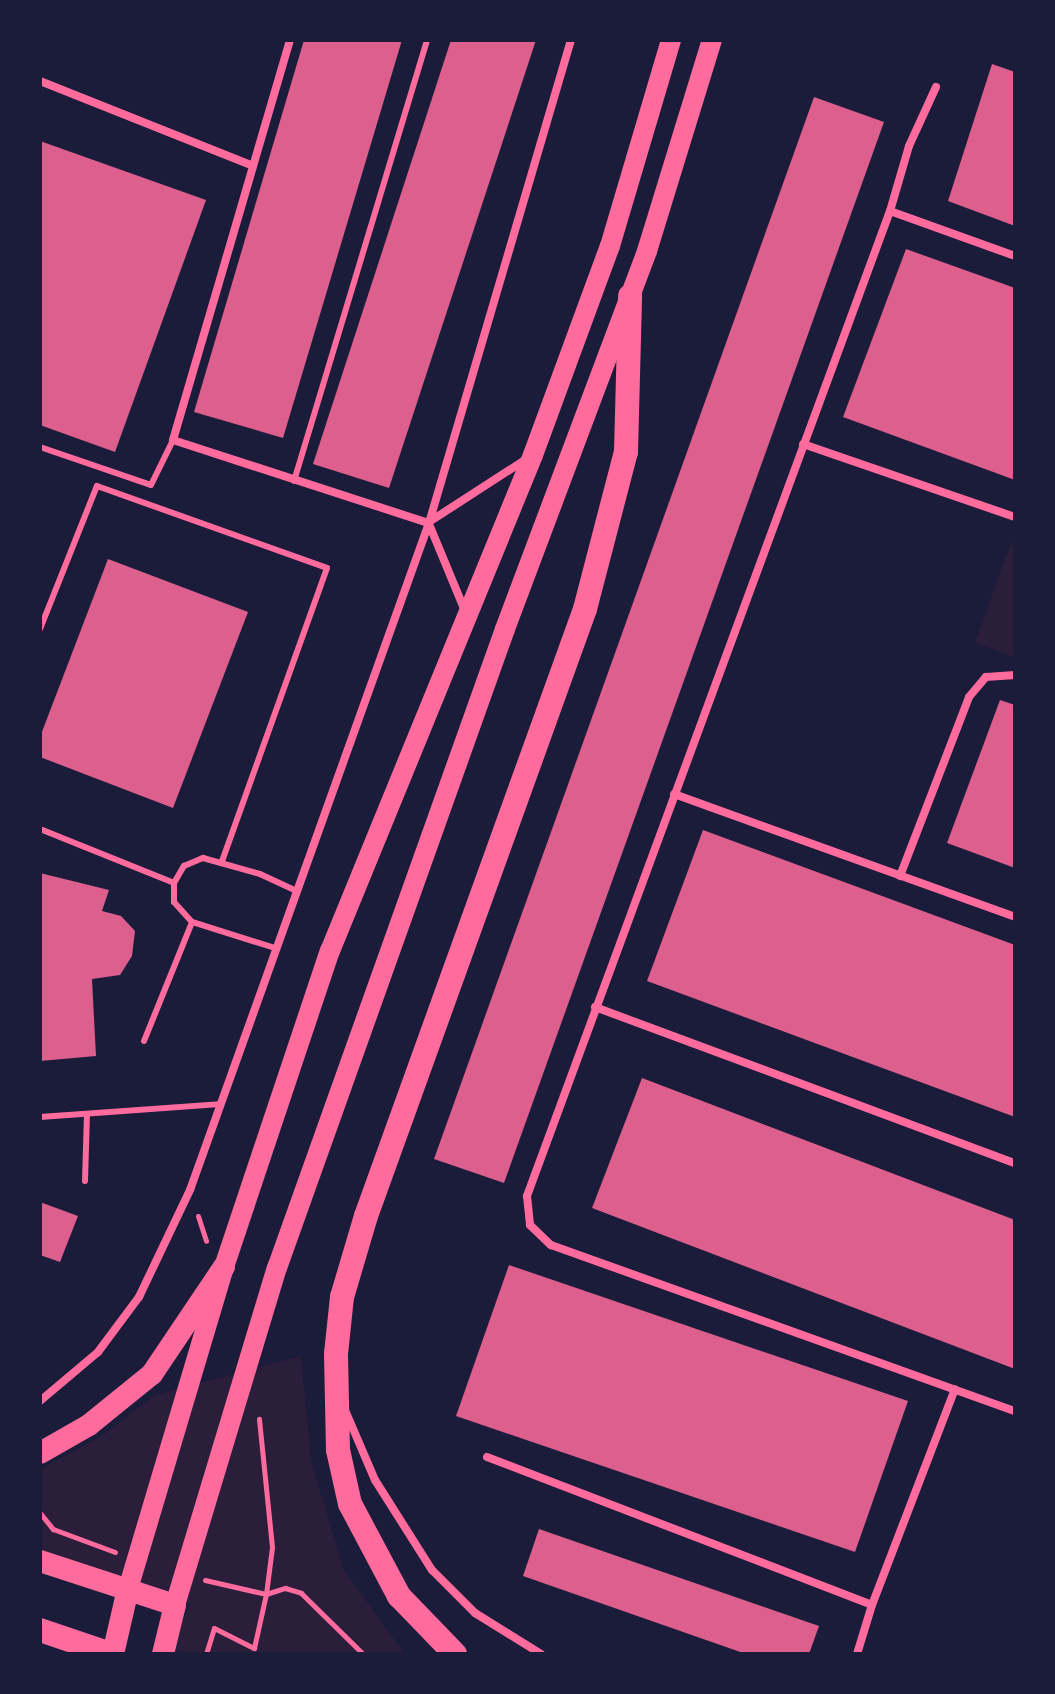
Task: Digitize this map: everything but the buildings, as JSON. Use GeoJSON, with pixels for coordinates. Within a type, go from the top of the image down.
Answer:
{"type":"FeatureCollection","features":[{"type":"Feature","properties":{"kind":"highway"},"geometry":{"type":"LineString","coordinates":[[455,1654],[399,1596],[350,1504],[338,1450],[336,1354],[342,1297],[366,1216],[585,609],[626,452],[630,296]]}},
{"type":"Feature","properties":{"kind":"highway"},"geometry":{"type":"LineString","coordinates":[[40,1453],[89,1425],[152,1374],[224,1267]]}},
{"type":"Feature","properties":{"kind":"highway"},"geometry":{"type":"LineString","coordinates":[[40,1561],[175,1605],[163,1654]]}},
{"type":"Feature","properties":{"kind":"highway"},"geometry":{"type":"LineString","coordinates":[[40,1630],[112,1654],[128,1589]]}},
{"type":"Feature","properties":{"kind":"main road"},"geometry":{"type":"LineString","coordinates":[[128,1589],[224,1267],[330,951],[533,455],[610,246],[671,40]]}},
{"type":"Feature","properties":{"kind":"main road"},"geometry":{"type":"LineString","coordinates":[[175,1605],[277,1268],[505,629],[647,251],[712,40]]}},
{"type":"Feature","properties":{"kind":"street"},"geometry":{"type":"LineString","coordinates":[[290,40],[173,440],[429,523]]}},
{"type":"Feature","properties":{"kind":"street"},"geometry":{"type":"LineString","coordinates":[[40,1401],[98,1352],[139,1297],[190,1190],[429,523],[571,40]]}},
{"type":"Feature","properties":{"kind":"street"},"geometry":{"type":"LineString","coordinates":[[40,81],[251,165]]}},
{"type":"Feature","properties":{"kind":"street"},"geometry":{"type":"LineString","coordinates":[[936,87],[909,146],[890,211],[527,1196],[530,1225],[551,1245],[1015,1411]]}},
{"type":"Feature","properties":{"kind":"street"},"geometry":{"type":"LineString","coordinates":[[890,211],[1015,256]]}},
{"type":"Feature","properties":{"kind":"street"},"geometry":{"type":"LineString","coordinates":[[803,444],[1015,517]]}},
{"type":"Feature","properties":{"kind":"street"},"geometry":{"type":"LineString","coordinates":[[429,523],[533,455]]}},
{"type":"Feature","properties":{"kind":"street"},"geometry":{"type":"LineString","coordinates":[[429,523],[467,615]]}},
{"type":"Feature","properties":{"kind":"street"},"geometry":{"type":"LineString","coordinates":[[900,876],[969,697],[986,677],[1015,675]]}},
{"type":"Feature","properties":{"kind":"street"},"geometry":{"type":"LineString","coordinates":[[674,794],[1015,917]]}},
{"type":"Feature","properties":{"kind":"street"},"geometry":{"type":"LineString","coordinates":[[595,1007],[1015,1163]]}},
{"type":"Feature","properties":{"kind":"street"},"geometry":{"type":"LineString","coordinates":[[857,1654],[872,1605],[955,1389]]}},
{"type":"Feature","properties":{"kind":"street"},"geometry":{"type":"LineString","coordinates":[[338,1390],[375,1480],[432,1570],[475,1613],[541,1654]]}},
{"type":"Feature","properties":{"kind":"street"},"geometry":{"type":"LineString","coordinates":[[487,1457],[872,1605]]}},
{"type":"Feature","properties":{"kind":"lane"},"geometry":{"type":"LineString","coordinates":[[294,481],[427,40]]}},
{"type":"Feature","properties":{"kind":"lane"},"geometry":{"type":"LineString","coordinates":[[40,447],[151,485],[173,440]]}},
{"type":"Feature","properties":{"kind":"lane"},"geometry":{"type":"LineString","coordinates":[[40,629],[97,486],[327,568],[222,862]]}},
{"type":"Feature","properties":{"kind":"lane"},"geometry":{"type":"LineString","coordinates":[[40,829],[174,883]]}},
{"type":"Feature","properties":{"kind":"lane"},"geometry":{"type":"LineString","coordinates":[[275,948],[192,922],[174,902],[174,883],[184,866],[203,858],[222,862],[295,890]]}},
{"type":"Feature","properties":{"kind":"lane"},"geometry":{"type":"LineString","coordinates":[[144,1041],[192,922]]}},
{"type":"Feature","properties":{"kind":"lane"},"geometry":{"type":"LineString","coordinates":[[40,1117],[220,1104]]}},
{"type":"Feature","properties":{"kind":"lane"},"geometry":{"type":"LineString","coordinates":[[85,1181],[87,1114]]}},
{"type":"Feature","properties":{"kind":"path"},"geometry":{"type":"LineString","coordinates":[[206,1654],[214,1628],[254,1648]]}},
{"type":"Feature","properties":{"kind":"shaded area"},"geometry":{"type":"Polygon","coordinates":[[[1011,542],[1015,544],[1015,657],[975,643],[1011,542]]]}},
{"type":"Feature","properties":{"kind":"shaded area"},"geometry":{"type":"Polygon","coordinates":[[[301,1356],[311,1460],[343,1569],[405,1654],[195,1654],[171,1649],[190,1604],[40,1552],[40,1470],[103,1435],[155,1395],[301,1356]]]}}]}
